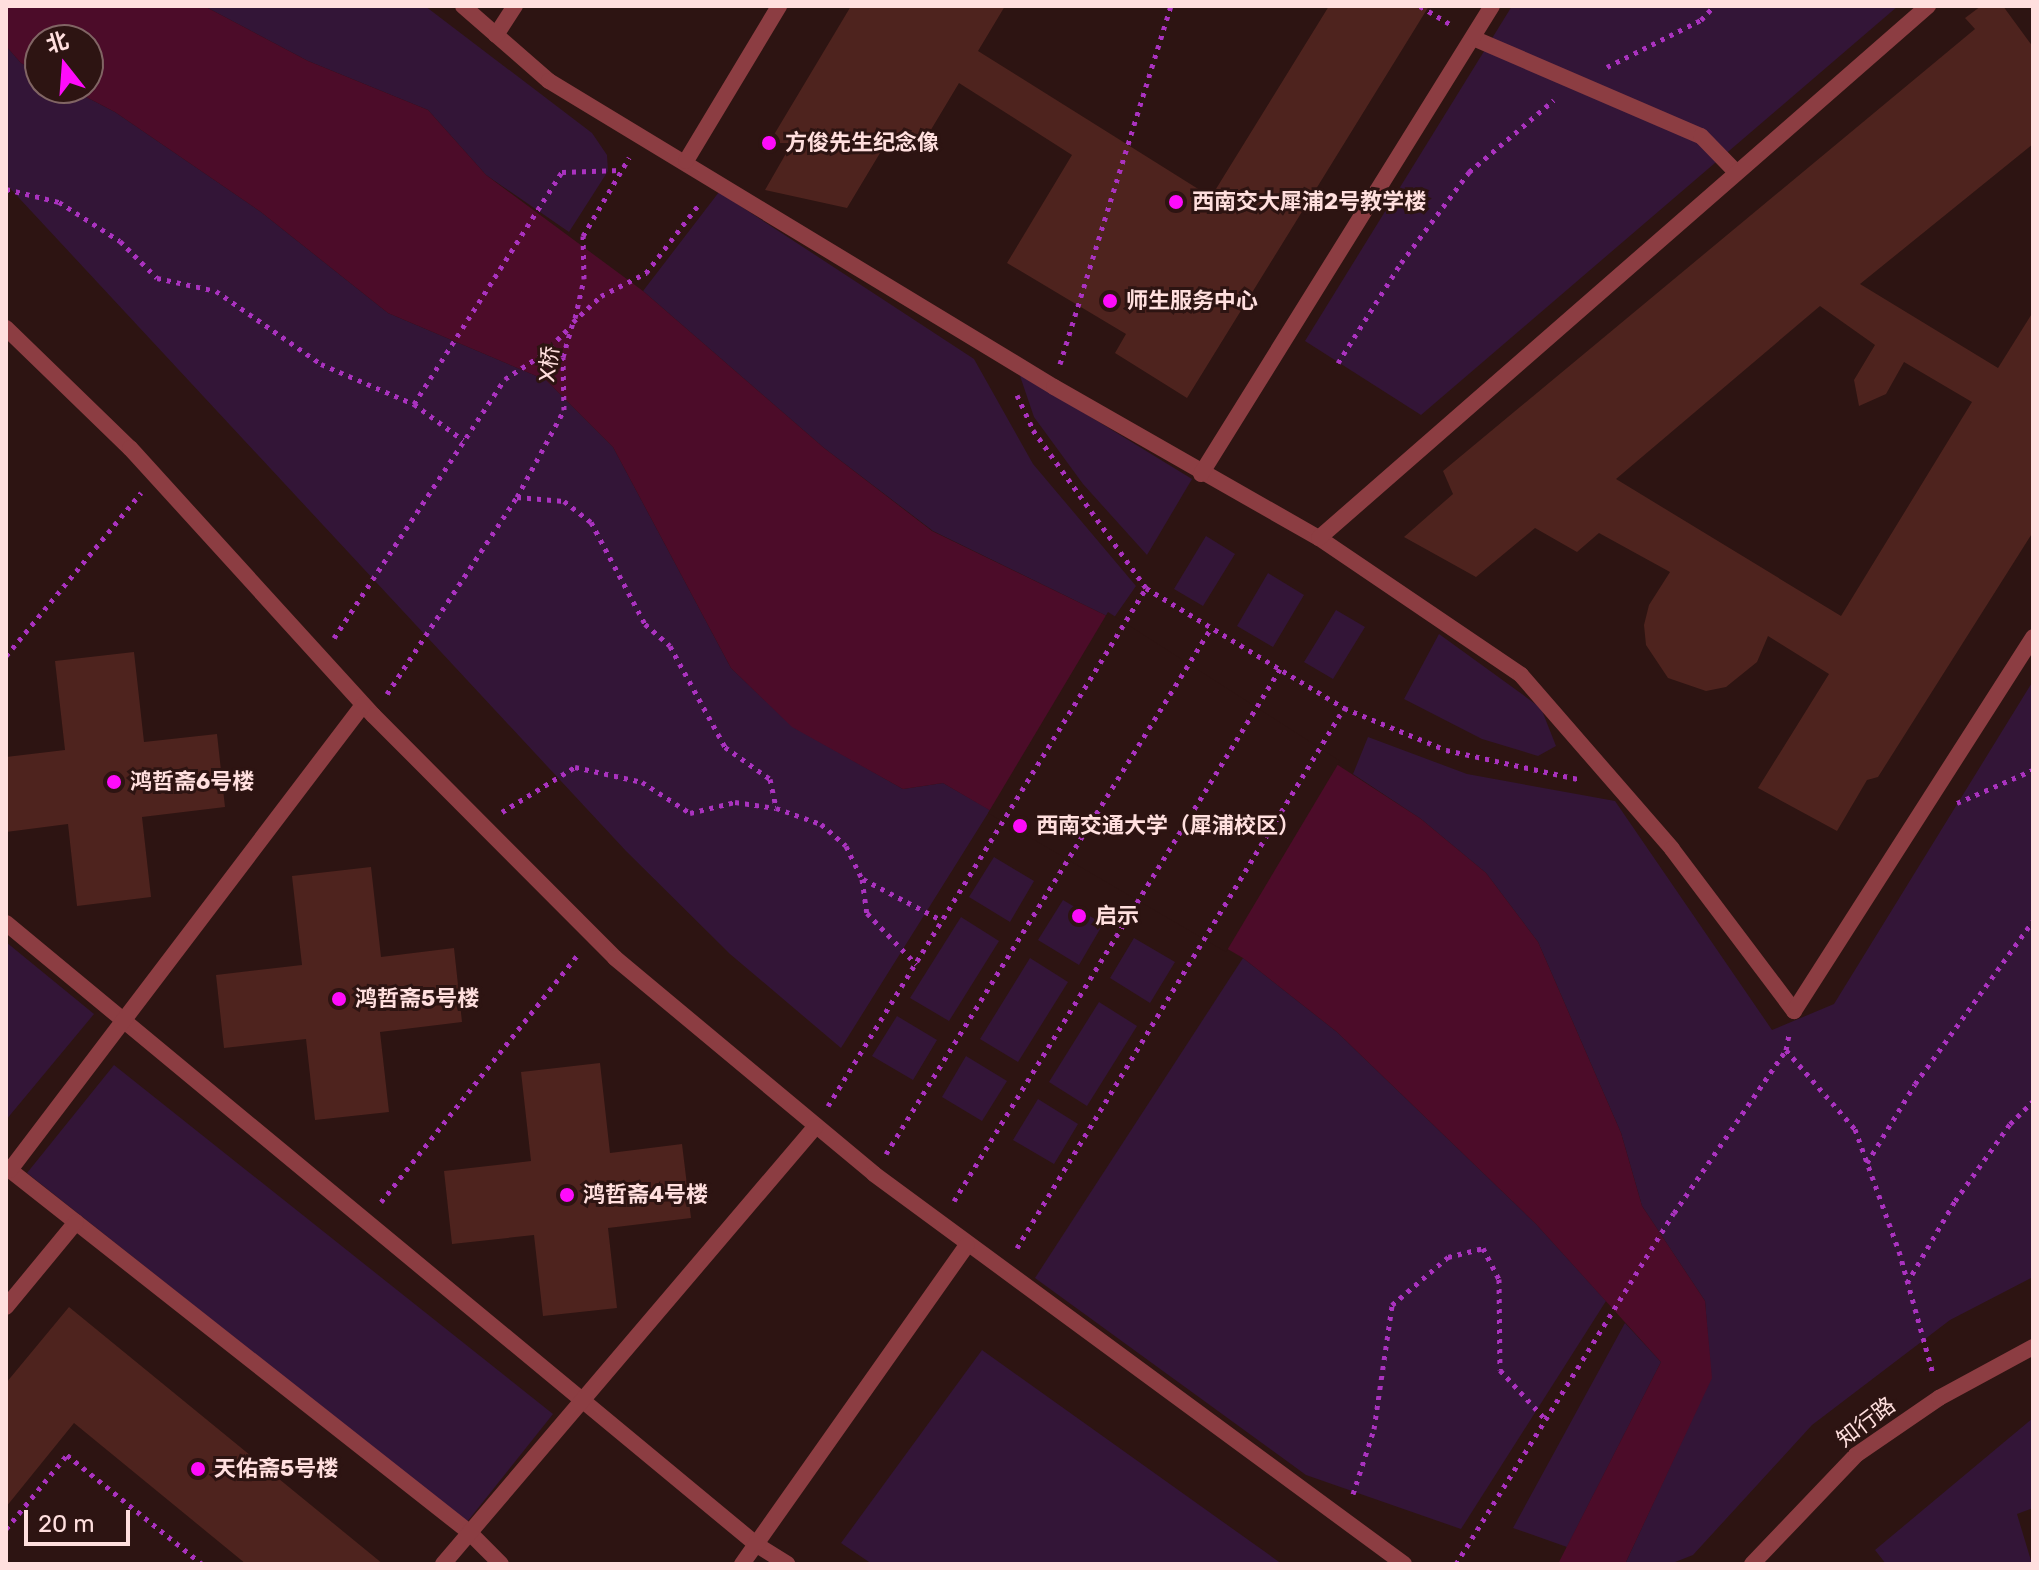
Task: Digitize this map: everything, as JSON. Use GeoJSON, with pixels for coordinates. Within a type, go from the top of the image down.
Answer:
{"type":"FeatureCollection","features":[{"type":"Feature","properties":{"kind":"street"},"geometry":{"type":"LineString","coordinates":[[463,6],[549,81],[686,161],[1054,387],[1201,474],[1319,538],[1521,675],[1672,849],[1794,1011],[1928,807],[2033,637]]}},
{"type":"Feature","properties":{"kind":"street"},"geometry":{"type":"LineString","coordinates":[[496,35],[515,6]]}},
{"type":"Feature","properties":{"kind":"street"},"geometry":{"type":"LineString","coordinates":[[686,161],[779,6]]}},
{"type":"Feature","properties":{"kind":"street"},"geometry":{"type":"LineString","coordinates":[[1201,474],[1492,6]]}},
{"type":"Feature","properties":{"kind":"street"},"geometry":{"type":"LineString","coordinates":[[1319,538],[1928,6]]}},
{"type":"Feature","properties":{"kind":"street"},"geometry":{"type":"LineString","coordinates":[[1473,38],[1701,136],[1736,172]]}},
{"type":"Feature","properties":{"kind":"street"},"geometry":{"type":"LineString","coordinates":[[6,328],[155,476],[368,710],[593,936],[874,1174],[1404,1564]]}},
{"type":"Feature","properties":{"kind":"street"},"geometry":{"type":"LineString","coordinates":[[368,710],[122,1019],[8,1169],[469,1532],[501,1564]]}},
{"type":"Feature","properties":{"kind":"street"},"geometry":{"type":"LineString","coordinates":[[6,923],[757,1545],[787,1564]]}},
{"type":"Feature","properties":{"kind":"street"},"geometry":{"type":"LineString","coordinates":[[443,1564],[580,1399],[815,1127]]}},
{"type":"Feature","properties":{"kind":"street"},"geometry":{"type":"LineString","coordinates":[[6,1307],[76,1222]]}},
{"type":"Feature","properties":{"kind":"street"},"geometry":{"type":"LineString","coordinates":[[742,1564],[967,1245]]}},
{"type":"Feature","properties":{"kind":"street","name":"知行路"},"geometry":{"type":"LineString","coordinates":[[1752,1564],[1856,1455],[1939,1398],[2033,1347]]}},
{"type":"Feature","properties":{"kind":"path"},"geometry":{"type":"LineString","coordinates":[[1054,387],[1171,6]]}},
{"type":"Feature","properties":{"kind":"path"},"geometry":{"type":"LineString","coordinates":[[1420,6],[1473,38]]}},
{"type":"Feature","properties":{"kind":"path"},"geometry":{"type":"LineString","coordinates":[[1338,363],[1401,263],[1469,172],[1579,81],[1701,20],[1714,6]]}},
{"type":"Feature","properties":{"kind":"path"},"geometry":{"type":"LineString","coordinates":[[414,404],[562,172],[622,170],[642,136]]}},
{"type":"Feature","properties":{"kind":"path","name":"X桥"},"geometry":{"type":"LineString","coordinates":[[517,497],[564,410],[563,357],[584,279],[583,236],[622,170]]}},
{"type":"Feature","properties":{"kind":"path","name":"X桥"},"geometry":{"type":"LineString","coordinates":[[463,440],[505,379],[543,354],[601,296],[646,273],[717,180]]}},
{"type":"Feature","properties":{"kind":"path"},"geometry":{"type":"LineString","coordinates":[[6,189],[59,202],[120,241],[157,278],[216,291],[321,364],[414,404],[463,440],[320,658]]}},
{"type":"Feature","properties":{"kind":"path"},"geometry":{"type":"LineString","coordinates":[[999,354],[1033,430],[1146,588],[1344,708],[1446,750],[1521,770],[1616,786]]}},
{"type":"Feature","properties":{"kind":"path"},"geometry":{"type":"LineString","coordinates":[[6,656],[155,476]]}},
{"type":"Feature","properties":{"kind":"path"},"geometry":{"type":"LineString","coordinates":[[368,710],[517,497],[564,501],[591,522],[645,624],[670,646],[703,715],[725,747],[770,779],[776,808]]}},
{"type":"Feature","properties":{"kind":"path"},"geometry":{"type":"LineString","coordinates":[[815,1127],[1146,588]]}},
{"type":"Feature","properties":{"kind":"path"},"geometry":{"type":"LineString","coordinates":[[874,1174],[1211,628]]}},
{"type":"Feature","properties":{"kind":"path"},"geometry":{"type":"LineString","coordinates":[[940,1224],[1280,669]]}},
{"type":"Feature","properties":{"kind":"path"},"geometry":{"type":"LineString","coordinates":[[1003,1271],[1344,708]]}},
{"type":"Feature","properties":{"kind":"path"},"geometry":{"type":"LineString","coordinates":[[483,824],[575,767],[642,782],[690,813],[735,802],[776,808],[821,824],[846,846],[862,879],[867,913],[916,964]]}},
{"type":"Feature","properties":{"kind":"path"},"geometry":{"type":"LineString","coordinates":[[1928,807],[1976,797],[2033,770]]}},
{"type":"Feature","properties":{"kind":"path"},"geometry":{"type":"LineString","coordinates":[[862,879],[943,921]]}},
{"type":"Feature","properties":{"kind":"path"},"geometry":{"type":"LineString","coordinates":[[1867,1163],[1915,1084],[2033,921]]}},
{"type":"Feature","properties":{"kind":"path"},"geometry":{"type":"LineString","coordinates":[[366,1221],[593,936]]}},
{"type":"Feature","properties":{"kind":"path"},"geometry":{"type":"LineString","coordinates":[[1456,1564],[1674,1213],[1786,1050],[1794,1011]]}},
{"type":"Feature","properties":{"kind":"path"},"geometry":{"type":"LineString","coordinates":[[1786,1050],[1855,1129],[1907,1283],[1939,1398]]}},
{"type":"Feature","properties":{"kind":"path"},"geometry":{"type":"LineString","coordinates":[[1907,1283],[1955,1201],[2010,1124],[2033,1101]]}},
{"type":"Feature","properties":{"kind":"path"},"geometry":{"type":"LineString","coordinates":[[1342,1518],[1364,1470],[1374,1429],[1392,1305],[1448,1257],[1483,1248],[1499,1279],[1500,1370],[1547,1421]]}},
{"type":"Feature","properties":{"kind":"path"},"geometry":{"type":"LineString","coordinates":[[6,1529],[67,1455],[202,1564]]}},
{"type":"Feature","properties":{"kind":"shaded area"},"geometry":{"type":"Polygon","coordinates":[[[6,6],[204,6],[308,61],[428,110],[486,175],[643,291],[824,448],[932,531],[1113,619],[1421,819],[1486,873],[1538,942],[1621,1133],[1642,1206],[1705,1301],[1712,1378],[1625,1564],[1558,1564],[1661,1362],[1536,1224],[1337,1032],[1243,958],[943,783],[903,789],[792,727],[731,668],[613,447],[546,380],[388,313],[261,212],[100,104],[104,104],[104,24],[24,24],[24,65],[6,46],[6,6]]]}},
{"type":"Feature","properties":{"kind":"shaded area"},"geometry":{"type":"Polygon","coordinates":[[[204,6],[425,6],[592,133],[607,155],[608,171],[569,232],[486,175],[428,110],[308,61],[204,6]]]}},
{"type":"Feature","properties":{"kind":"shaded area"},"geometry":{"type":"Polygon","coordinates":[[[1512,6],[1898,6],[1421,415],[1305,341],[1512,6]]]}},
{"type":"Feature","properties":{"kind":"shaded area"},"geometry":{"type":"Polygon","coordinates":[[[6,46],[24,65],[24,104],[100,104],[115,112],[261,212],[388,313],[546,380],[613,447],[731,668],[792,726],[903,789],[943,783],[990,810],[841,1048],[730,954],[626,851],[6,184],[6,46]]]}},
{"type":"Feature","properties":{"kind":"shaded area"},"geometry":{"type":"Polygon","coordinates":[[[719,192],[974,359],[1033,464],[1136,586],[1113,619],[933,531],[824,448],[643,291],[719,192]]]}},
{"type":"Feature","properties":{"kind":"shaded area"},"geometry":{"type":"Polygon","coordinates":[[[1019,373],[1192,479],[1147,555],[1083,484],[1034,417],[1019,373]]]}},
{"type":"Feature","properties":{"kind":"shaded area"},"geometry":{"type":"Polygon","coordinates":[[[1206,536],[1235,554],[1203,606],[1174,589],[1206,536]]]}},
{"type":"Feature","properties":{"kind":"shaded area"},"geometry":{"type":"Polygon","coordinates":[[[1268,573],[1304,595],[1273,647],[1237,626],[1268,573]]]}},
{"type":"Feature","properties":{"kind":"shaded area"},"geometry":{"type":"Polygon","coordinates":[[[1336,610],[1365,627],[1333,679],[1304,662],[1336,610]]]}},
{"type":"Feature","properties":{"kind":"shaded area"},"geometry":{"type":"Polygon","coordinates":[[[1439,634],[1541,708],[1556,746],[1538,756],[1482,739],[1404,699],[1439,634]]]}},
{"type":"Feature","properties":{"kind":"shaded area"},"geometry":{"type":"Polygon","coordinates":[[[2033,681],[2033,1277],[1950,1320],[1812,1425],[1693,1555],[1670,1564],[1626,1562],[1711,1378],[1705,1301],[1642,1206],[1621,1133],[1538,942],[1486,873],[1421,819],[1353,774],[1368,737],[1467,774],[1615,801],[1772,1030],[1834,1004],[2033,681]]]}},
{"type":"Feature","properties":{"kind":"shaded area"},"geometry":{"type":"Polygon","coordinates":[[[994,857],[1034,881],[1010,922],[969,897],[994,857]]]}},
{"type":"Feature","properties":{"kind":"shaded area"},"geometry":{"type":"Polygon","coordinates":[[[1063,900],[1103,924],[1079,965],[1038,940],[1063,900]]]}},
{"type":"Feature","properties":{"kind":"shaded area"},"geometry":{"type":"Polygon","coordinates":[[[961,917],[999,941],[949,1021],[910,998],[961,917]]]}},
{"type":"Feature","properties":{"kind":"shaded area"},"geometry":{"type":"Polygon","coordinates":[[[1134,938],[1175,962],[1150,1003],[1110,978],[1134,938]]]}},
{"type":"Feature","properties":{"kind":"shaded area"},"geometry":{"type":"Polygon","coordinates":[[[6,942],[94,1014],[6,1120],[6,942]]]}},
{"type":"Feature","properties":{"kind":"shaded area"},"geometry":{"type":"Polygon","coordinates":[[[1030,958],[1068,982],[1018,1062],[980,1039],[1030,958]]]}},
{"type":"Feature","properties":{"kind":"shaded area"},"geometry":{"type":"Polygon","coordinates":[[[1243,958],[1337,1032],[1536,1224],[1606,1301],[1461,1529],[1306,1475],[1035,1278],[1243,958]]]}},
{"type":"Feature","properties":{"kind":"shaded area"},"geometry":{"type":"Polygon","coordinates":[[[1099,1002],[1137,1026],[1087,1106],[1049,1082],[1099,1002]]]}},
{"type":"Feature","properties":{"kind":"shaded area"},"geometry":{"type":"Polygon","coordinates":[[[897,1016],[937,1040],[913,1080],[872,1056],[897,1016]]]}},
{"type":"Feature","properties":{"kind":"shaded area"},"geometry":{"type":"Polygon","coordinates":[[[966,1056],[1007,1081],[982,1121],[942,1097],[966,1056]]]}},
{"type":"Feature","properties":{"kind":"shaded area"},"geometry":{"type":"Polygon","coordinates":[[[114,1065],[553,1414],[467,1522],[27,1173],[114,1065]]]}},
{"type":"Feature","properties":{"kind":"shaded area"},"geometry":{"type":"Polygon","coordinates":[[[1038,1099],[1078,1124],[1054,1164],[1013,1140],[1038,1099]]]}},
{"type":"Feature","properties":{"kind":"shaded area"},"geometry":{"type":"Polygon","coordinates":[[[1625,1323],[1661,1362],[1567,1547],[1513,1528],[1625,1323]]]}},
{"type":"Feature","properties":{"kind":"shaded area"},"geometry":{"type":"Polygon","coordinates":[[[982,1350],[1282,1564],[872,1564],[841,1543],[982,1350]]]}},
{"type":"Feature","properties":{"kind":"shaded area"},"geometry":{"type":"Polygon","coordinates":[[[2033,1418],[2033,1508],[2017,1514],[2032,1564],[1886,1564],[1875,1550],[2033,1418]]]}},
{"type":"Feature","properties":{"kind":"pier"},"geometry":{"type":"Polygon","coordinates":[[[1108,612],[1340,761],[1226,952],[988,813],[1108,612]]]}},
{"type":"Feature","properties":{"kind":"building","name":"西南交大犀浦2号教学楼"},"geometry":{"type":"Polygon","coordinates":[[[851,6],[1005,6],[978,51],[1211,197],[1329,6],[1429,6],[1187,398],[1115,353],[1126,334],[1007,263],[1072,155],[959,83],[920,148],[889,138],[847,208],[765,190],[792,143],[769,143],[851,6]]]}},
{"type":"Feature","properties":{"kind":"building"},"geometry":{"type":"Polygon","coordinates":[[[1981,6],[2003,6],[2033,47],[2033,144],[1860,284],[1998,368],[2033,312],[2033,532],[1878,777],[1867,780],[1837,831],[1758,788],[1829,674],[1768,636],[1757,662],[1726,687],[1706,691],[1668,678],[1646,645],[1644,625],[1649,605],[1670,572],[1599,533],[1577,552],[1535,528],[1476,577],[1404,537],[1453,494],[1443,471],[1975,29],[1965,18],[1981,6]],[[1820,306],[1616,479],[1841,616],[1972,402],[1904,362],[1886,394],[1859,406],[1854,380],[1875,345],[1820,306]]]}},
{"type":"Feature","properties":{"kind":"building","name":"鸿哲斋6号楼"},"geometry":{"type":"Polygon","coordinates":[[[134,652],[144,742],[217,734],[225,807],[142,817],[151,897],[77,906],[68,824],[6,832],[6,757],[65,750],[55,661],[134,652]]]}},
{"type":"Feature","properties":{"kind":"building","name":"鸿哲斋5号楼"},"geometry":{"type":"Polygon","coordinates":[[[371,867],[381,957],[454,948],[462,1022],[380,1032],[389,1112],[315,1120],[306,1039],[224,1048],[216,975],[302,965],[292,876],[371,867]]]}},
{"type":"Feature","properties":{"kind":"building","name":"鸿哲斋4号楼"},"geometry":{"type":"Polygon","coordinates":[[[600,1063],[610,1153],[682,1144],[691,1218],[608,1228],[617,1308],[543,1316],[534,1235],[452,1244],[444,1171],[531,1161],[521,1072],[600,1063]]]}},
{"type":"Feature","properties":{"kind":"building","name":"天佑斋5号楼"},"geometry":{"type":"Polygon","coordinates":[[[69,1307],[383,1564],[246,1564],[74,1423],[6,1507],[6,1383],[69,1307]]]}},
{"type":"Feature","properties":{"kind":"place","name":"方俊先生纪念像"},"geometry":{"type":"Point","coordinates":[769,143]}},
{"type":"Feature","properties":{"kind":"place","name":"西南交大犀浦2号教学楼"},"geometry":{"type":"Point","coordinates":[1176,202]}},
{"type":"Feature","properties":{"kind":"place","name":"师生服务中心"},"geometry":{"type":"Point","coordinates":[1110,301]}},
{"type":"Feature","properties":{"kind":"place","name":"鸿哲斋6号楼"},"geometry":{"type":"Point","coordinates":[114,782]}},
{"type":"Feature","properties":{"kind":"place","name":"西南交通大学（犀浦校区）"},"geometry":{"type":"Point","coordinates":[1020,826]}},
{"type":"Feature","properties":{"kind":"place","name":"启示"},"geometry":{"type":"Point","coordinates":[1079,916]}},
{"type":"Feature","properties":{"kind":"place","name":"鸿哲斋5号楼"},"geometry":{"type":"Point","coordinates":[339,999]}},
{"type":"Feature","properties":{"kind":"place","name":"鸿哲斋4号楼"},"geometry":{"type":"Point","coordinates":[567,1195]}},
{"type":"Feature","properties":{"kind":"place","name":"天佑斋5号楼"},"geometry":{"type":"Point","coordinates":[198,1469]}}]}
